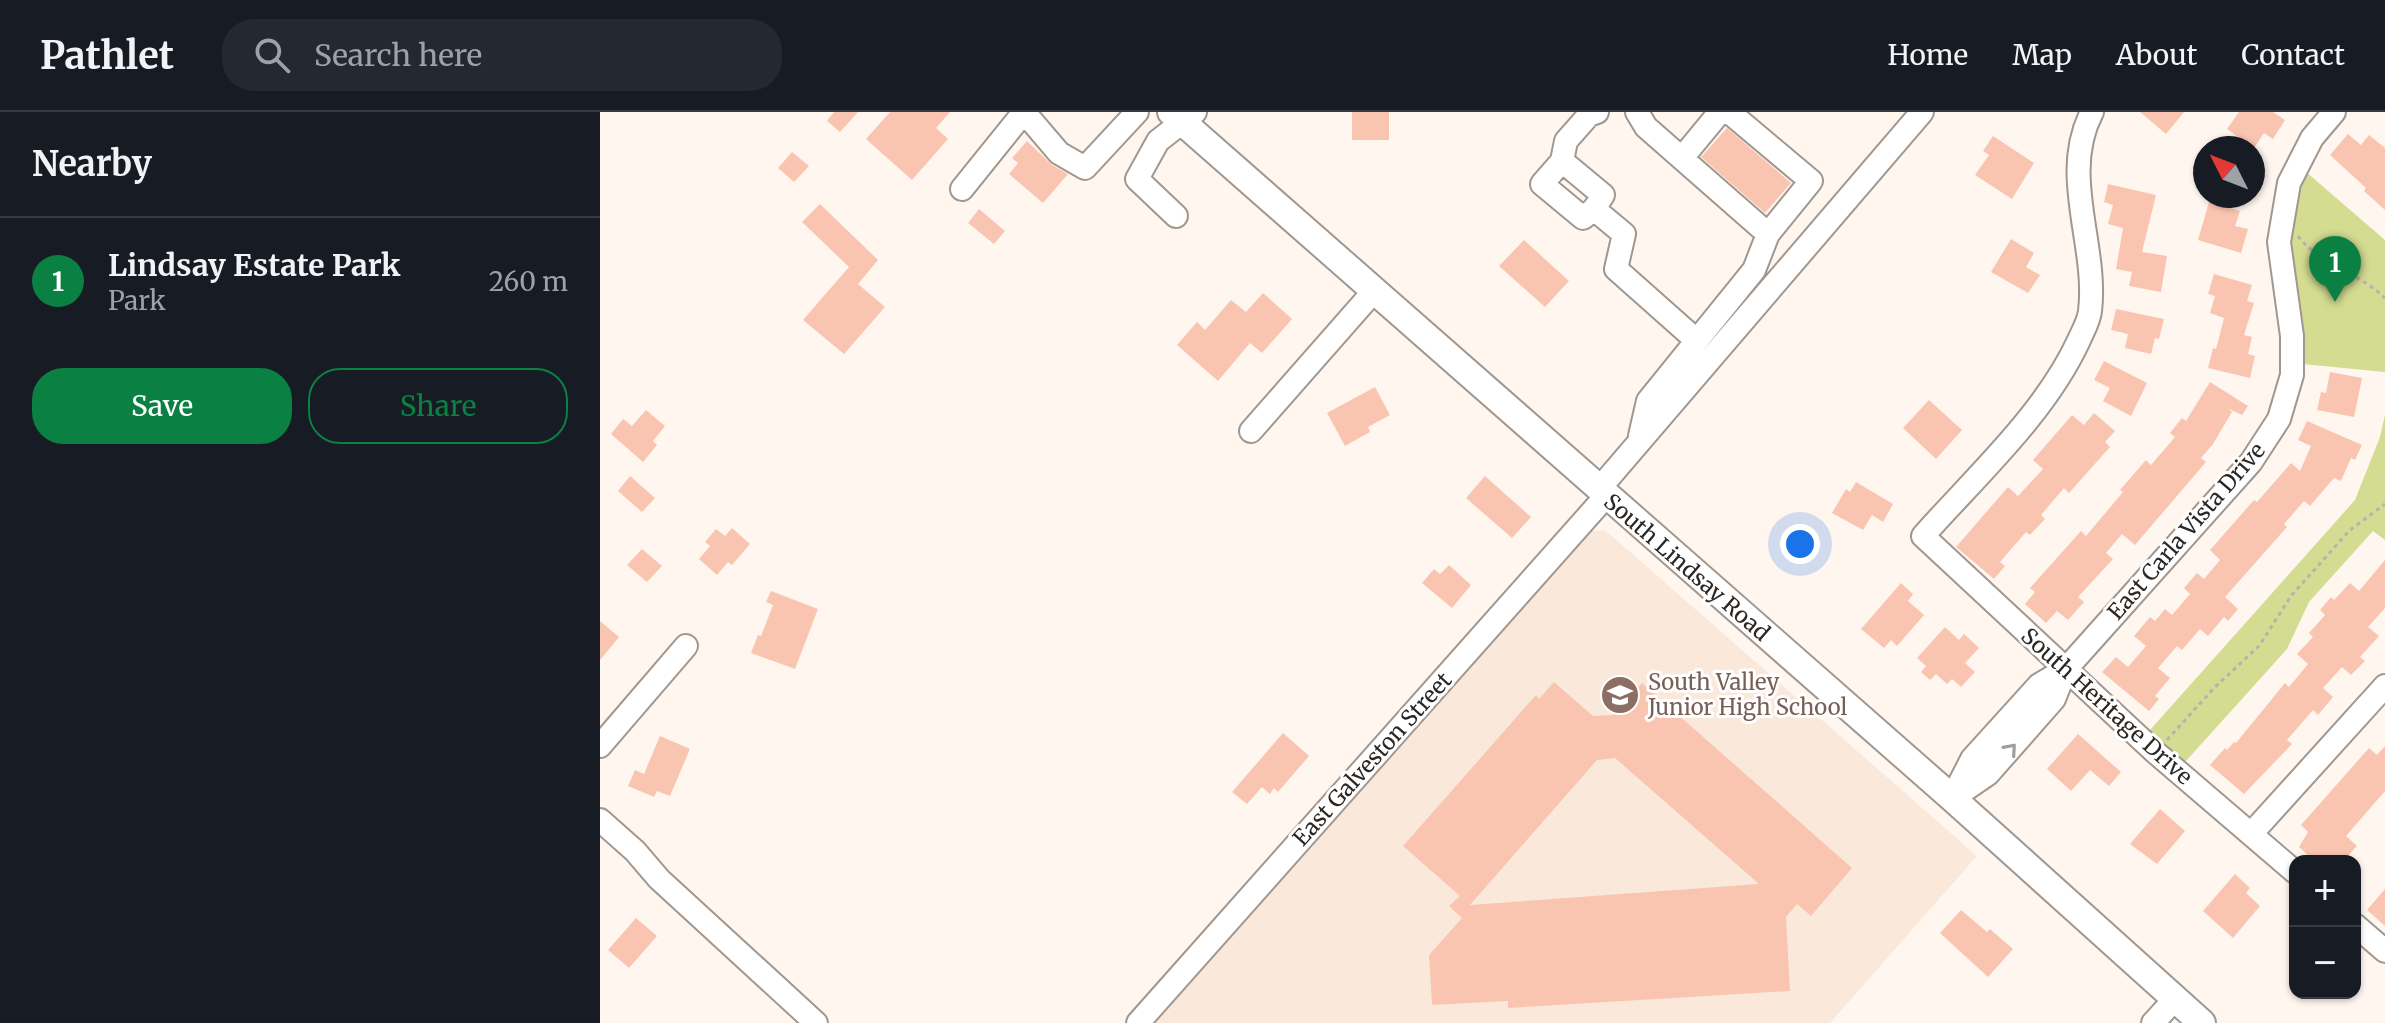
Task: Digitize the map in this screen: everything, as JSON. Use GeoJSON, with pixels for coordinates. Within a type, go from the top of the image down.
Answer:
{"type":"FeatureCollection","features":[{"type":"Feature","properties":{"kind":"main road","name":"South Lindsay Road"},"geometry":{"type":"LineString","coordinates":[[1183,115],[1374,291],[1952,798],[2202,1023]]}},
{"type":"Feature","properties":{"kind":"street"},"geometry":{"type":"LineString","coordinates":[[962,189],[1024,112],[1059,153],[1085,168],[1137,112]]}},
{"type":"Feature","properties":{"kind":"street"},"geometry":{"type":"LineString","coordinates":[[1562,161],[1603,195],[1583,218],[1542,184],[1562,161],[1566,141],[1589,115],[1597,112]]}},
{"type":"Feature","properties":{"kind":"street"},"geometry":{"type":"LineString","coordinates":[[1637,112],[1646,127],[1768,234]]}},
{"type":"Feature","properties":{"kind":"street"},"geometry":{"type":"LineString","coordinates":[[1682,158],[1720,112]]}},
{"type":"Feature","properties":{"kind":"street"},"geometry":{"type":"LineString","coordinates":[[1639,441],[1648,401],[1754,270],[1768,234],[1811,181],[1729,112]]}},
{"type":"Feature","properties":{"kind":"street","name":"East Galveston Street"},"geometry":{"type":"LineString","coordinates":[[1138,1023],[1602,492],[1639,441],[1922,112]]}},
{"type":"Feature","properties":{"kind":"street","name":"South Heritage Drive"},"geometry":{"type":"LineString","coordinates":[[2092,112],[2086,123],[2077,171],[2092,267],[2090,315],[2068,363],[2039,407],[1923,536],[2155,752],[2289,867]]}},
{"type":"Feature","properties":{"kind":"street","name":"East Carla Vista Drive"},"geometry":{"type":"LineString","coordinates":[[1952,798],[1972,759],[2039,685],[2066,669],[2251,462],[2279,419],[2292,375],[2292,336],[2279,242],[2289,183],[2312,138],[2334,112]]}},
{"type":"Feature","properties":{"kind":"street"},"geometry":{"type":"LineString","coordinates":[[1176,216],[1137,179],[1158,141],[1183,115]]}},
{"type":"Feature","properties":{"kind":"street"},"geometry":{"type":"LineString","coordinates":[[1594,209],[1624,234],[1616,269],[1696,340]]}},
{"type":"Feature","properties":{"kind":"street"},"geometry":{"type":"LineString","coordinates":[[1251,431],[1374,291]]}},
{"type":"Feature","properties":{"kind":"street"},"geometry":{"type":"LineString","coordinates":[[600,746],[686,646]]}},
{"type":"Feature","properties":{"kind":"street"},"geometry":{"type":"LineString","coordinates":[[2251,834],[2385,686]]}},
{"type":"Feature","properties":{"kind":"street"},"geometry":{"type":"LineString","coordinates":[[600,820],[635,851],[659,879],[816,1023]]}},
{"type":"Feature","properties":{"kind":"street"},"geometry":{"type":"LineString","coordinates":[[2357,927],[2385,951]]}},
{"type":"Feature","properties":{"kind":"street"},"geometry":{"type":"LineString","coordinates":[[2153,1023],[2175,999]]}},
{"type":"Feature","properties":{"kind":"path"},"geometry":{"type":"LineString","coordinates":[[2281,229],[2297,234],[2319,257],[2369,284],[2385,298]]}},
{"type":"Feature","properties":{"kind":"path"},"geometry":{"type":"LineString","coordinates":[[2155,752],[2214,688],[2259,646],[2291,596],[2350,530],[2385,504]]}},
{"type":"Feature","properties":{"kind":"shaded area","name":"South Valley Junior High School"},"geometry":{"type":"Polygon","coordinates":[[[1605,530],[1977,856],[1830,1023],[1152,1023],[1257,903],[1292,870],[1585,535],[1605,530]]]}},
{"type":"Feature","properties":{"kind":"green space"},"geometry":{"type":"Polygon","coordinates":[[[2298,165],[2385,240],[2385,372],[2292,363],[2279,242],[2298,165]]]}},
{"type":"Feature","properties":{"kind":"green space"},"geometry":{"type":"Polygon","coordinates":[[[2385,415],[2385,540],[2373,531],[2309,602],[2287,649],[2177,771],[2142,739],[2355,500],[2380,437],[2385,415]]]}},
{"type":"Feature","properties":{"kind":"building"},"geometry":{"type":"Polygon","coordinates":[[[834,112],[858,112],[840,132],[827,121],[834,112]]]}},
{"type":"Feature","properties":{"kind":"building"},"geometry":{"type":"Polygon","coordinates":[[[890,112],[950,112],[936,128],[948,139],[912,180],[866,139],[890,112]]]}},
{"type":"Feature","properties":{"kind":"building"},"geometry":{"type":"Polygon","coordinates":[[[1352,112],[1389,112],[1389,140],[1352,140],[1352,112]]]}},
{"type":"Feature","properties":{"kind":"building"},"geometry":{"type":"Polygon","coordinates":[[[2140,112],[2184,112],[2166,134],[2140,112]]]}},
{"type":"Feature","properties":{"kind":"building"},"geometry":{"type":"Polygon","coordinates":[[[2239,112],[2273,112],[2285,120],[2273,139],[2264,133],[2262,136],[2237,136],[2227,129],[2239,112]]]}},
{"type":"Feature","properties":{"kind":"building"},"geometry":{"type":"Polygon","coordinates":[[[1727,128],[1791,183],[1765,213],[1701,157],[1727,128]]]}},
{"type":"Feature","properties":{"kind":"building"},"geometry":{"type":"Polygon","coordinates":[[[2348,134],[2361,145],[2369,135],[2385,148],[2385,210],[2330,155],[2348,134]]]}},
{"type":"Feature","properties":{"kind":"building"},"geometry":{"type":"Polygon","coordinates":[[[1993,136],[2034,163],[2012,199],[1975,175],[1989,155],[1983,151],[1993,136]]]}},
{"type":"Feature","properties":{"kind":"building"},"geometry":{"type":"Polygon","coordinates":[[[1027,141],[1052,165],[1068,174],[1043,203],[1009,174],[1018,163],[1012,158],[1027,141]]]}},
{"type":"Feature","properties":{"kind":"building"},"geometry":{"type":"Polygon","coordinates":[[[792,152],[809,166],[794,182],[778,168],[792,152]]]}},
{"type":"Feature","properties":{"kind":"building"},"geometry":{"type":"Polygon","coordinates":[[[2108,184],[2156,195],[2142,252],[2167,256],[2161,292],[2129,286],[2132,272],[2116,269],[2123,228],[2108,224],[2113,205],[2104,202],[2108,184]]]}},
{"type":"Feature","properties":{"kind":"building"},"geometry":{"type":"Polygon","coordinates":[[[820,204],[878,260],[858,284],[885,307],[844,354],[803,320],[849,267],[802,222],[820,204]]]}},
{"type":"Feature","properties":{"kind":"building"},"geometry":{"type":"Polygon","coordinates":[[[2207,208],[2240,211],[2235,226],[2248,229],[2241,253],[2198,240],[2207,208]]]}},
{"type":"Feature","properties":{"kind":"building"},"geometry":{"type":"Polygon","coordinates":[[[979,209],[1005,231],[994,244],[968,223],[979,209]]]}},
{"type":"Feature","properties":{"kind":"building"},"geometry":{"type":"Polygon","coordinates":[[[2011,239],[2034,253],[2026,267],[2040,275],[2028,293],[1991,272],[2011,239]]]}},
{"type":"Feature","properties":{"kind":"building"},"geometry":{"type":"Polygon","coordinates":[[[1524,240],[1569,281],[1545,307],[1499,266],[1524,240]]]}},
{"type":"Feature","properties":{"kind":"building"},"geometry":{"type":"Polygon","coordinates":[[[2214,274],[2252,285],[2247,301],[2254,303],[2244,335],[2252,337],[2248,354],[2255,356],[2250,378],[2208,368],[2224,318],[2210,313],[2215,296],[2208,294],[2214,274]]]}},
{"type":"Feature","properties":{"kind":"building"},"geometry":{"type":"Polygon","coordinates":[[[1263,293],[1292,319],[1262,353],[1250,343],[1218,381],[1177,345],[1197,322],[1205,330],[1231,300],[1246,312],[1263,293]]]}},
{"type":"Feature","properties":{"kind":"building"},"geometry":{"type":"Polygon","coordinates":[[[2116,309],[2164,319],[2151,354],[2125,348],[2128,334],[2111,330],[2116,309]]]}},
{"type":"Feature","properties":{"kind":"building"},"geometry":{"type":"Polygon","coordinates":[[[2104,361],[2147,383],[2131,416],[2103,401],[2110,388],[2094,380],[2104,361]]]}},
{"type":"Feature","properties":{"kind":"building"},"geometry":{"type":"Polygon","coordinates":[[[2330,372],[2362,378],[2354,417],[2317,410],[2321,392],[2326,393],[2330,372]]]}},
{"type":"Feature","properties":{"kind":"building"},"geometry":{"type":"Polygon","coordinates":[[[2210,382],[2248,406],[2242,415],[2229,409],[2232,412],[2201,458],[2206,462],[2135,545],[2122,534],[2106,553],[2113,559],[2078,597],[2084,602],[2068,620],[2057,611],[2046,623],[2025,604],[2035,592],[2030,588],[2081,531],[2086,536],[2146,460],[2151,465],[2175,437],[2170,433],[2182,418],[2186,421],[2210,382]]]}},
{"type":"Feature","properties":{"kind":"building"},"geometry":{"type":"Polygon","coordinates":[[[1375,387],[1390,415],[1368,427],[1370,432],[1345,446],[1327,413],[1375,387]]]}},
{"type":"Feature","properties":{"kind":"building"},"geometry":{"type":"Polygon","coordinates":[[[1929,400],[1962,430],[1936,459],[1903,428],[1929,400]]]}},
{"type":"Feature","properties":{"kind":"building"},"geometry":{"type":"Polygon","coordinates":[[[646,410],[665,426],[653,441],[657,445],[643,462],[611,434],[623,419],[632,426],[646,410]]]}},
{"type":"Feature","properties":{"kind":"building"},"geometry":{"type":"Polygon","coordinates":[[[2094,413],[2115,431],[2105,442],[2110,447],[2069,493],[2064,488],[2041,515],[2045,519],[2030,535],[2026,532],[2000,562],[2005,566],[1994,579],[1956,547],[2008,487],[2018,496],[2043,469],[2033,460],[2072,415],[2084,425],[2094,413]]]}},
{"type":"Feature","properties":{"kind":"building"},"geometry":{"type":"Polygon","coordinates":[[[2307,421],[2362,445],[2355,460],[2351,458],[2341,481],[2334,478],[2310,506],[2304,501],[2284,524],[2287,527],[2225,597],[2238,609],[2228,621],[2224,617],[2208,636],[2200,629],[2182,650],[2177,646],[2158,668],[2170,678],[2155,696],[2159,699],[2149,711],[2102,672],[2116,657],[2128,667],[2146,646],[2134,636],[2150,617],[2155,621],[2165,609],[2172,615],[2190,594],[2184,588],[2197,573],[2204,579],[2220,560],[2210,550],[2254,500],[2257,502],[2291,463],[2300,471],[2311,446],[2298,440],[2307,421]]]}},
{"type":"Feature","properties":{"kind":"building"},"geometry":{"type":"Polygon","coordinates":[[[630,476],[655,498],[642,512],[618,491],[630,476]]]}},
{"type":"Feature","properties":{"kind":"building"},"geometry":{"type":"Polygon","coordinates":[[[1485,476],[1531,517],[1512,538],[1466,498],[1485,476]]]}},
{"type":"Feature","properties":{"kind":"building"},"geometry":{"type":"Polygon","coordinates":[[[1856,482],[1893,504],[1883,522],[1872,515],[1863,530],[1832,513],[1846,489],[1850,492],[1856,482]]]}},
{"type":"Feature","properties":{"kind":"building"},"geometry":{"type":"Polygon","coordinates":[[[732,528],[750,544],[732,565],[728,562],[717,575],[699,559],[710,546],[705,542],[716,529],[725,536],[732,528]]]}},
{"type":"Feature","properties":{"kind":"building"},"geometry":{"type":"Polygon","coordinates":[[[642,549],[662,566],[647,582],[627,565],[642,549]]]}},
{"type":"Feature","properties":{"kind":"building"},"geometry":{"type":"Polygon","coordinates":[[[2385,560],[2385,608],[2368,627],[2379,636],[2360,657],[2365,661],[2351,675],[2342,667],[2323,688],[2333,697],[2318,715],[2313,710],[2287,740],[2292,744],[2244,794],[2210,765],[2225,748],[2227,750],[2236,743],[2285,683],[2289,687],[2308,664],[2297,654],[2313,637],[2309,633],[2325,615],[2320,610],[2331,597],[2334,600],[2350,583],[2359,591],[2385,560]]]}},
{"type":"Feature","properties":{"kind":"building"},"geometry":{"type":"Polygon","coordinates":[[[1449,565],[1471,585],[1452,608],[1422,583],[1434,569],[1440,574],[1449,565]]]}},
{"type":"Feature","properties":{"kind":"building"},"geometry":{"type":"Polygon","coordinates":[[[1901,583],[1913,594],[1908,601],[1924,615],[1897,646],[1891,640],[1884,648],[1861,629],[1901,583]]]}},
{"type":"Feature","properties":{"kind":"building"},"geometry":{"type":"Polygon","coordinates":[[[771,591],[818,609],[795,669],[751,653],[773,605],[766,602],[771,591]]]}},
{"type":"Feature","properties":{"kind":"building"},"geometry":{"type":"Polygon","coordinates":[[[600,621],[619,637],[600,660],[600,621]]]}},
{"type":"Feature","properties":{"kind":"building"},"geometry":{"type":"Polygon","coordinates":[[[1945,627],[1959,640],[1964,634],[1979,648],[1965,663],[1975,672],[1961,687],[1952,679],[1947,684],[1936,674],[1930,680],[1921,672],[1926,666],[1917,658],[1945,627]]]}},
{"type":"Feature","properties":{"kind":"building"},"geometry":{"type":"Polygon","coordinates":[[[1554,682],[1593,716],[1613,715],[1642,683],[1852,868],[1811,916],[1797,904],[1786,917],[1790,991],[1508,1008],[1508,1001],[1432,1005],[1429,955],[1462,918],[1449,906],[1460,896],[1403,846],[1536,695],[1539,699],[1554,682]],[[1615,758],[1597,760],[1470,905],[1759,884],[1615,758]]]}},
{"type":"Feature","properties":{"kind":"building"},"geometry":{"type":"Polygon","coordinates":[[[1283,733],[1309,756],[1278,792],[1274,788],[1270,794],[1262,787],[1247,804],[1232,792],[1283,733]]]}},
{"type":"Feature","properties":{"kind":"building"},"geometry":{"type":"Polygon","coordinates":[[[2078,734],[2121,772],[2109,786],[2090,770],[2071,791],[2047,769],[2078,734]]]}},
{"type":"Feature","properties":{"kind":"building"},"geometry":{"type":"Polygon","coordinates":[[[660,736],[690,749],[670,796],[657,791],[654,797],[628,786],[635,770],[644,774],[660,736]]]}},
{"type":"Feature","properties":{"kind":"building"},"geometry":{"type":"Polygon","coordinates":[[[2385,746],[2385,791],[2346,836],[2357,846],[2349,855],[2308,855],[2299,847],[2308,832],[2301,825],[2369,748],[2377,755],[2385,746]]]}},
{"type":"Feature","properties":{"kind":"building"},"geometry":{"type":"Polygon","coordinates":[[[2160,809],[2185,831],[2157,864],[2130,844],[2160,809]]]}},
{"type":"Feature","properties":{"kind":"building"},"geometry":{"type":"Polygon","coordinates":[[[2235,874],[2250,888],[2246,893],[2260,906],[2233,938],[2203,911],[2235,874]]]}},
{"type":"Feature","properties":{"kind":"building"},"geometry":{"type":"Polygon","coordinates":[[[2385,889],[2385,926],[2367,910],[2385,889]]]}},
{"type":"Feature","properties":{"kind":"building"},"geometry":{"type":"Polygon","coordinates":[[[1961,910],[2013,949],[1988,977],[1940,933],[1961,910]]]}},
{"type":"Feature","properties":{"kind":"building"},"geometry":{"type":"Polygon","coordinates":[[[636,918],[657,936],[629,968],[608,950],[636,918]]]}},
{"type":"Feature","properties":{"kind":"place","name":"Lindsay Estate Park"},"geometry":{"type":"Point","coordinates":[2335,302]}},
{"type":"Feature","properties":{"kind":"place","name":"South Valley Junior High School"},"geometry":{"type":"Point","coordinates":[1620,695]}}]}
